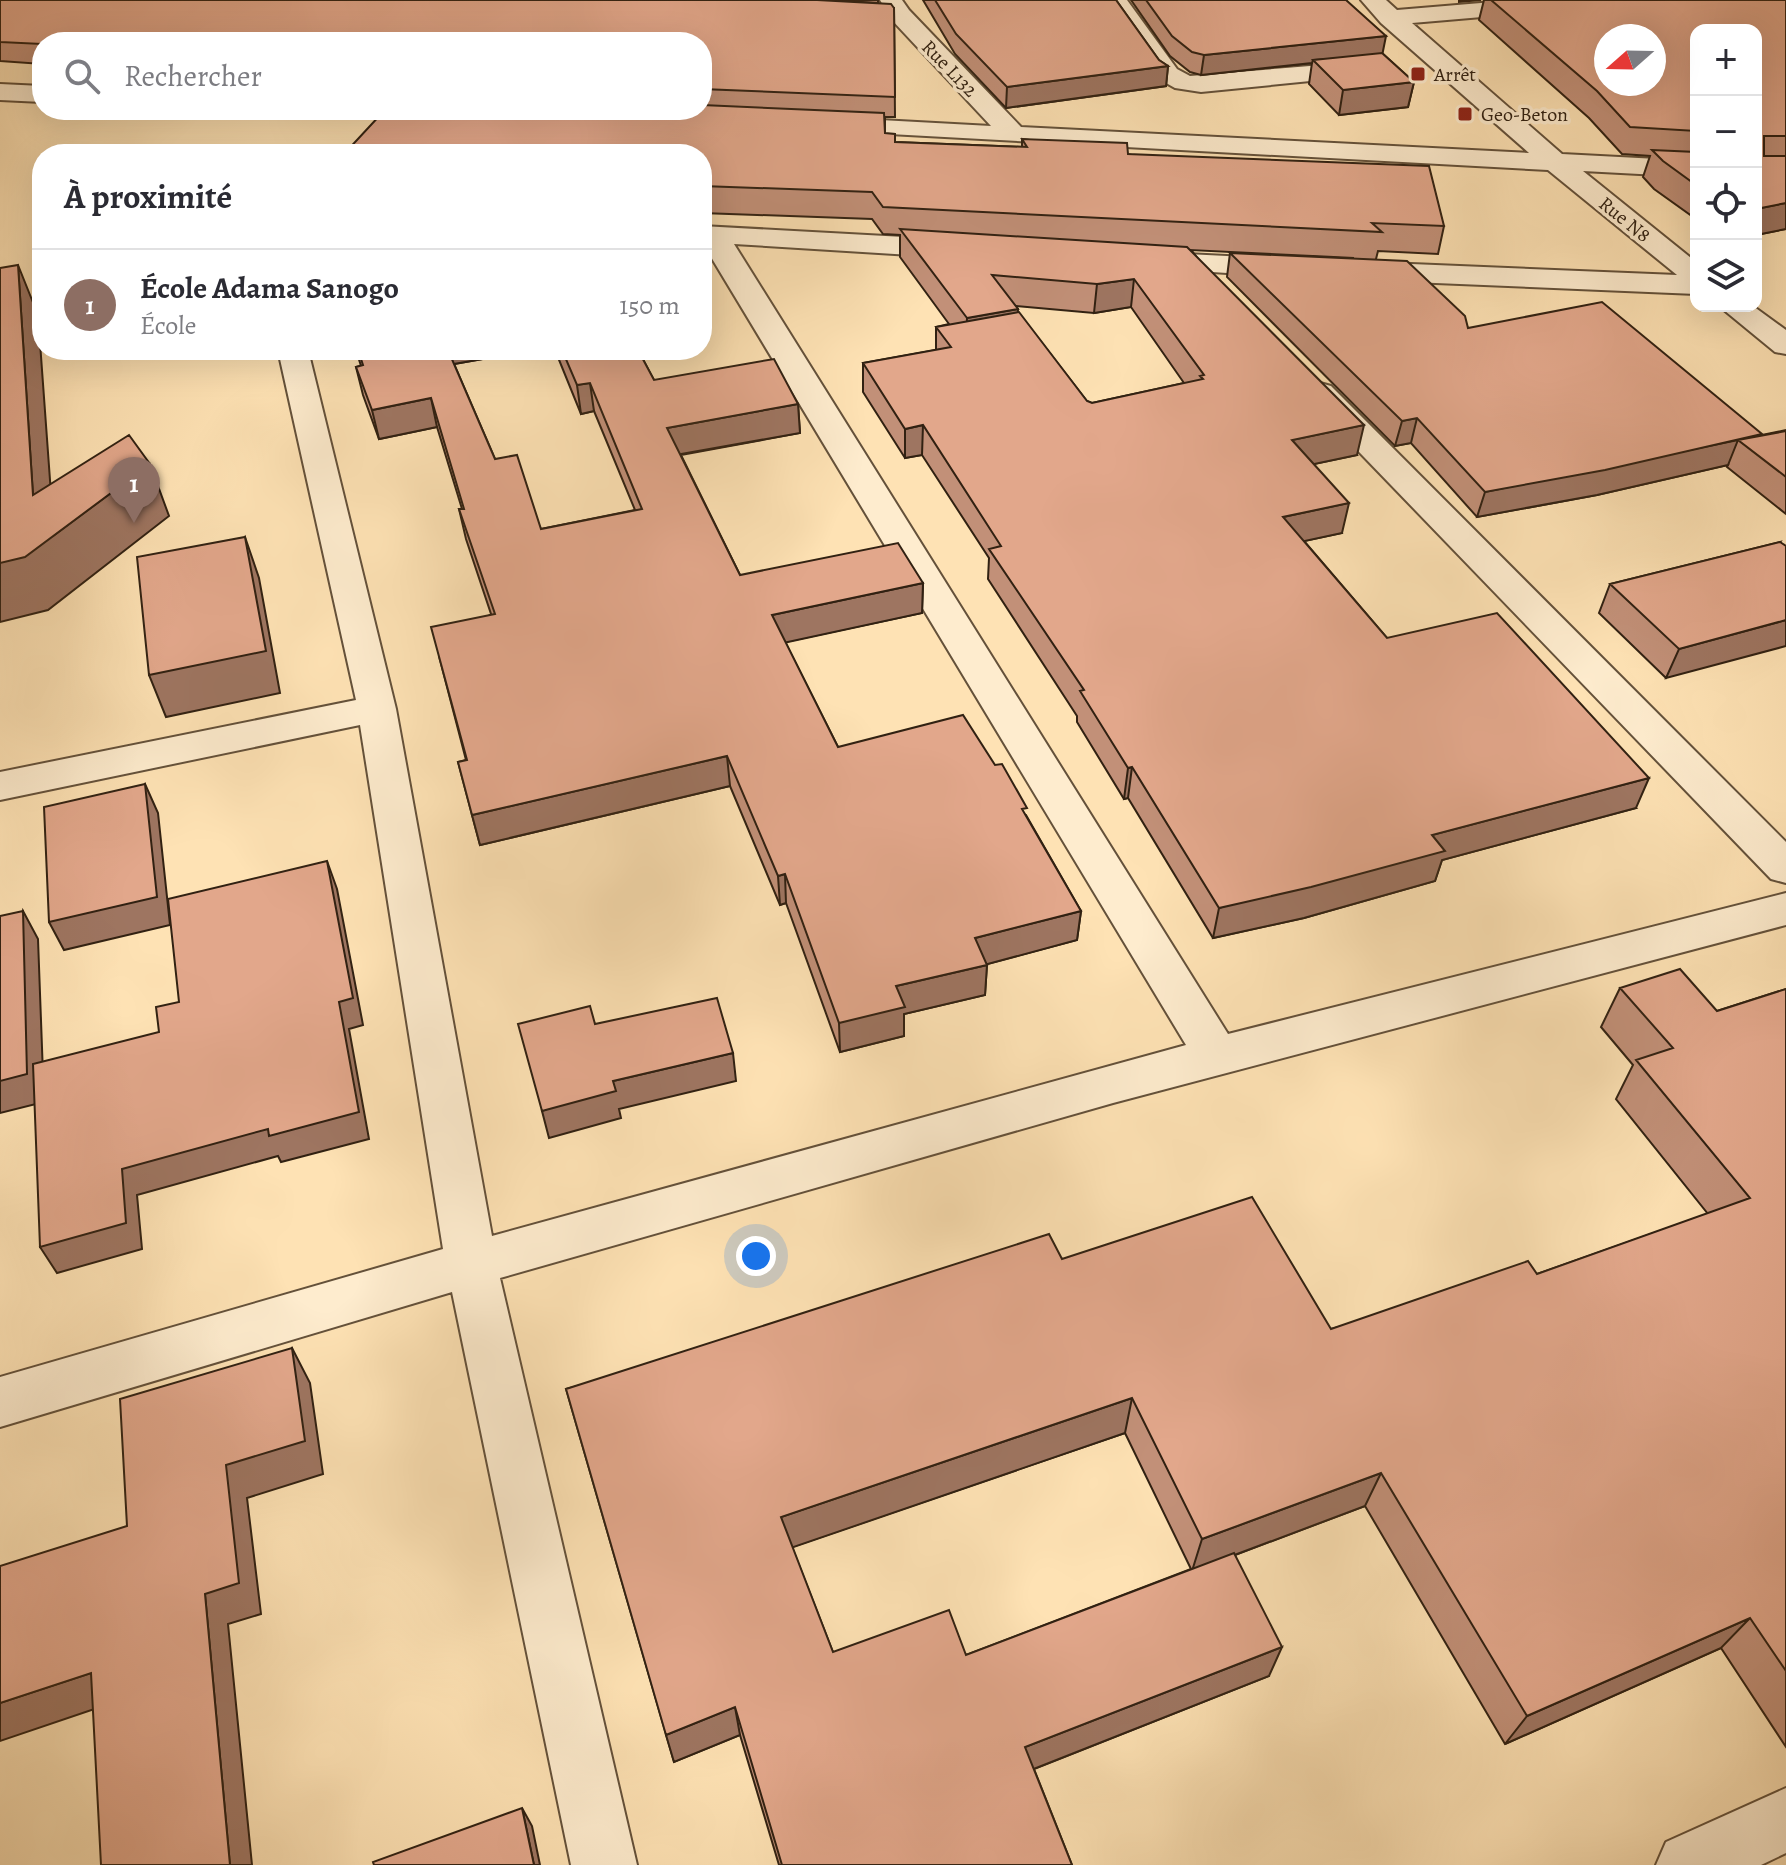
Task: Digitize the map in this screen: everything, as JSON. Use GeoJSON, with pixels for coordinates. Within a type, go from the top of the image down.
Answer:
{"type":"FeatureCollection","features":[{"type":"Feature","properties":{"kind":"street"},"geometry":{"type":"LineString","coordinates":[[1115,0],[1168,74],[1184,83],[1201,85],[1437,61]]}},
{"type":"Feature","properties":{"kind":"street"},"geometry":{"type":"LineString","coordinates":[[1380,9],[1597,0]]}},
{"type":"Feature","properties":{"kind":"street"},"geometry":{"type":"LineString","coordinates":[[868,12],[895,7]]}},
{"type":"Feature","properties":{"kind":"street","name":"Rue L132"},"geometry":{"type":"LineString","coordinates":[[895,7],[1012,133]]}},
{"type":"Feature","properties":{"kind":"street","name":"Rue N8"},"geometry":{"type":"LineString","coordinates":[[1380,9],[1554,161],[1690,271]]}},
{"type":"Feature","properties":{"kind":"street"},"geometry":{"type":"LineString","coordinates":[[0,92],[32,94]]}},
{"type":"Feature","properties":{"kind":"street"},"geometry":{"type":"LineString","coordinates":[[794,124],[1690,169]]}},
{"type":"Feature","properties":{"kind":"street"},"geometry":{"type":"LineString","coordinates":[[712,234],[992,251]]}},
{"type":"Feature","properties":{"kind":"street"},"geometry":{"type":"LineString","coordinates":[[712,240],[1216,1054]]}},
{"type":"Feature","properties":{"kind":"street"},"geometry":{"type":"LineString","coordinates":[[1115,259],[1690,285]]}},
{"type":"Feature","properties":{"kind":"street"},"geometry":{"type":"LineString","coordinates":[[1193,264],[1226,298]]}},
{"type":"Feature","properties":{"kind":"street"},"geometry":{"type":"LineString","coordinates":[[1742,312],[1786,345]]}},
{"type":"Feature","properties":{"kind":"street"},"geometry":{"type":"LineString","coordinates":[[295,360],[377,709],[471,1262],[604,1865]]}},
{"type":"Feature","properties":{"kind":"street"},"geometry":{"type":"LineString","coordinates":[[1293,366],[1786,868]]}},
{"type":"Feature","properties":{"kind":"street"},"geometry":{"type":"LineString","coordinates":[[0,786],[377,709]]}},
{"type":"Feature","properties":{"kind":"street"},"geometry":{"type":"LineString","coordinates":[[0,1402],[471,1262],[1216,1054],[1786,909]]}},
{"type":"Feature","properties":{"kind":"street"},"geometry":{"type":"LineString","coordinates":[[1689,1865],[1786,1820]]}},
{"type":"Feature","properties":{"kind":"building"},"geometry":{"type":"Polygon","coordinates":[[[0,0],[817,0],[891,4],[894,8],[895,97],[712,89],[712,32],[32,32],[32,44],[0,42],[0,0]]]}},
{"type":"Feature","properties":{"kind":"building"},"geometry":{"type":"Polygon","coordinates":[[[935,0],[1116,0],[1159,60],[1168,66],[1007,87],[956,34],[935,0]]]}},
{"type":"Feature","properties":{"kind":"building"},"geometry":{"type":"Polygon","coordinates":[[[1146,0],[1346,0],[1386,36],[1204,55],[1192,52],[1172,36],[1146,0]]]}},
{"type":"Feature","properties":{"kind":"building"},"geometry":{"type":"Polygon","coordinates":[[[1491,0],[1786,0],[1786,136],[1764,136],[1764,156],[1786,156],[1786,203],[1762,208],[1762,24],[1690,24],[1690,131],[1630,127],[1602,96],[1666,96],[1666,24],[1594,24],[1594,88],[1491,0]]]}},
{"type":"Feature","properties":{"kind":"building"},"geometry":{"type":"Polygon","coordinates":[[[1382,53],[1414,82],[1343,90],[1313,60],[1382,53]]]}},
{"type":"Feature","properties":{"kind":"building"},"geometry":{"type":"Polygon","coordinates":[[[712,105],[884,113],[885,133],[895,134],[895,142],[1027,147],[1022,139],[1127,143],[1128,154],[1429,166],[1444,226],[1372,223],[1382,232],[883,207],[872,192],[712,186],[712,144],[353,144],[376,120],[712,120],[712,105]]]}},
{"type":"Feature","properties":{"kind":"building"},"geometry":{"type":"Polygon","coordinates":[[[1652,150],[1690,152],[1690,181],[1652,150]]]}},
{"type":"Feature","properties":{"kind":"building"},"geometry":{"type":"Polygon","coordinates":[[[900,229],[1187,247],[1364,425],[1292,440],[1349,503],[1283,517],[1387,638],[1497,613],[1649,778],[1432,835],[1445,851],[1219,908],[1132,767],[1128,768],[1080,691],[1084,690],[989,549],[1001,546],[923,425],[905,429],[863,363],[951,347],[936,327],[1019,312],[1087,401],[1092,403],[1203,379],[1200,376],[1204,375],[1134,279],[1097,284],[992,275],[1018,309],[967,318],[900,229]]]}},
{"type":"Feature","properties":{"kind":"building"},"geometry":{"type":"Polygon","coordinates":[[[1230,253],[1407,261],[1465,316],[1468,328],[1602,302],[1762,434],[1605,470],[1485,492],[1417,418],[1402,421],[1230,253]]]}},
{"type":"Feature","properties":{"kind":"building"},"geometry":{"type":"Polygon","coordinates":[[[18,265],[33,495],[129,435],[150,464],[25,557],[0,563],[0,268],[18,265]]]}},
{"type":"Feature","properties":{"kind":"building"},"geometry":{"type":"Polygon","coordinates":[[[774,359],[798,404],[667,428],[740,575],[898,543],[923,583],[772,615],[838,747],[963,715],[995,765],[1002,764],[1027,808],[1022,809],[1081,911],[975,938],[987,965],[896,986],[905,1007],[839,1023],[785,874],[778,876],[727,756],[472,815],[458,762],[467,760],[431,627],[495,614],[459,509],[464,509],[431,398],[372,410],[356,367],[363,365],[361,360],[452,360],[495,459],[517,455],[541,529],[642,509],[590,383],[577,385],[566,360],[643,360],[654,380],[774,359]]]}},
{"type":"Feature","properties":{"kind":"building"},"geometry":{"type":"Polygon","coordinates":[[[1786,431],[1786,477],[1738,440],[1786,431]]]}},
{"type":"Feature","properties":{"kind":"building"},"geometry":{"type":"Polygon","coordinates":[[[245,537],[266,651],[149,675],[137,557],[245,537]]]}},
{"type":"Feature","properties":{"kind":"building"},"geometry":{"type":"Polygon","coordinates":[[[1780,542],[1786,546],[1786,620],[1679,649],[1610,584],[1780,542]]]}},
{"type":"Feature","properties":{"kind":"building"},"geometry":{"type":"Polygon","coordinates":[[[145,784],[157,897],[49,922],[44,807],[145,784]]]}},
{"type":"Feature","properties":{"kind":"building"},"geometry":{"type":"Polygon","coordinates":[[[327,861],[353,998],[339,1002],[359,1112],[269,1136],[268,1129],[122,1169],[126,1223],[40,1247],[33,1064],[159,1032],[156,1007],[179,1002],[168,899],[327,861]]]}},
{"type":"Feature","properties":{"kind":"building"},"geometry":{"type":"Polygon","coordinates":[[[23,911],[27,1074],[0,1081],[0,916],[23,911]]]}},
{"type":"Feature","properties":{"kind":"building"},"geometry":{"type":"Polygon","coordinates":[[[1680,969],[1717,1011],[1786,989],[1786,1671],[1750,1618],[1527,1716],[1381,1473],[1202,1539],[1132,1398],[781,1517],[833,1652],[949,1610],[966,1655],[1234,1553],[1282,1647],[1025,1747],[1072,1865],[782,1865],[735,1707],[666,1735],[566,1389],[1049,1234],[1062,1259],[1252,1197],[1331,1329],[1528,1261],[1537,1274],[1750,1198],[1636,1060],[1673,1048],[1620,988],[1680,969]]]}},
{"type":"Feature","properties":{"kind":"building"},"geometry":{"type":"Polygon","coordinates":[[[717,998],[733,1053],[613,1081],[616,1091],[542,1111],[518,1024],[590,1006],[595,1024],[717,998]]]}},
{"type":"Feature","properties":{"kind":"building"},"geometry":{"type":"Polygon","coordinates":[[[292,1348],[305,1441],[226,1465],[239,1583],[205,1594],[230,1865],[101,1865],[91,1673],[0,1703],[0,1566],[127,1526],[120,1399],[292,1348]]]}},
{"type":"Feature","properties":{"kind":"building"},"geometry":{"type":"Polygon","coordinates":[[[522,1808],[534,1865],[374,1865],[373,1862],[522,1808]]]}},
{"type":"Feature","properties":{"kind":"place","name":"Arrêt"},"geometry":{"type":"Point","coordinates":[1418,74]}},
{"type":"Feature","properties":{"kind":"place","name":"Geo-Beton"},"geometry":{"type":"Point","coordinates":[1465,114]}},
{"type":"Feature","properties":{"kind":"place","name":"École Adama Sanogo"},"geometry":{"type":"Point","coordinates":[134,523]}}]}
